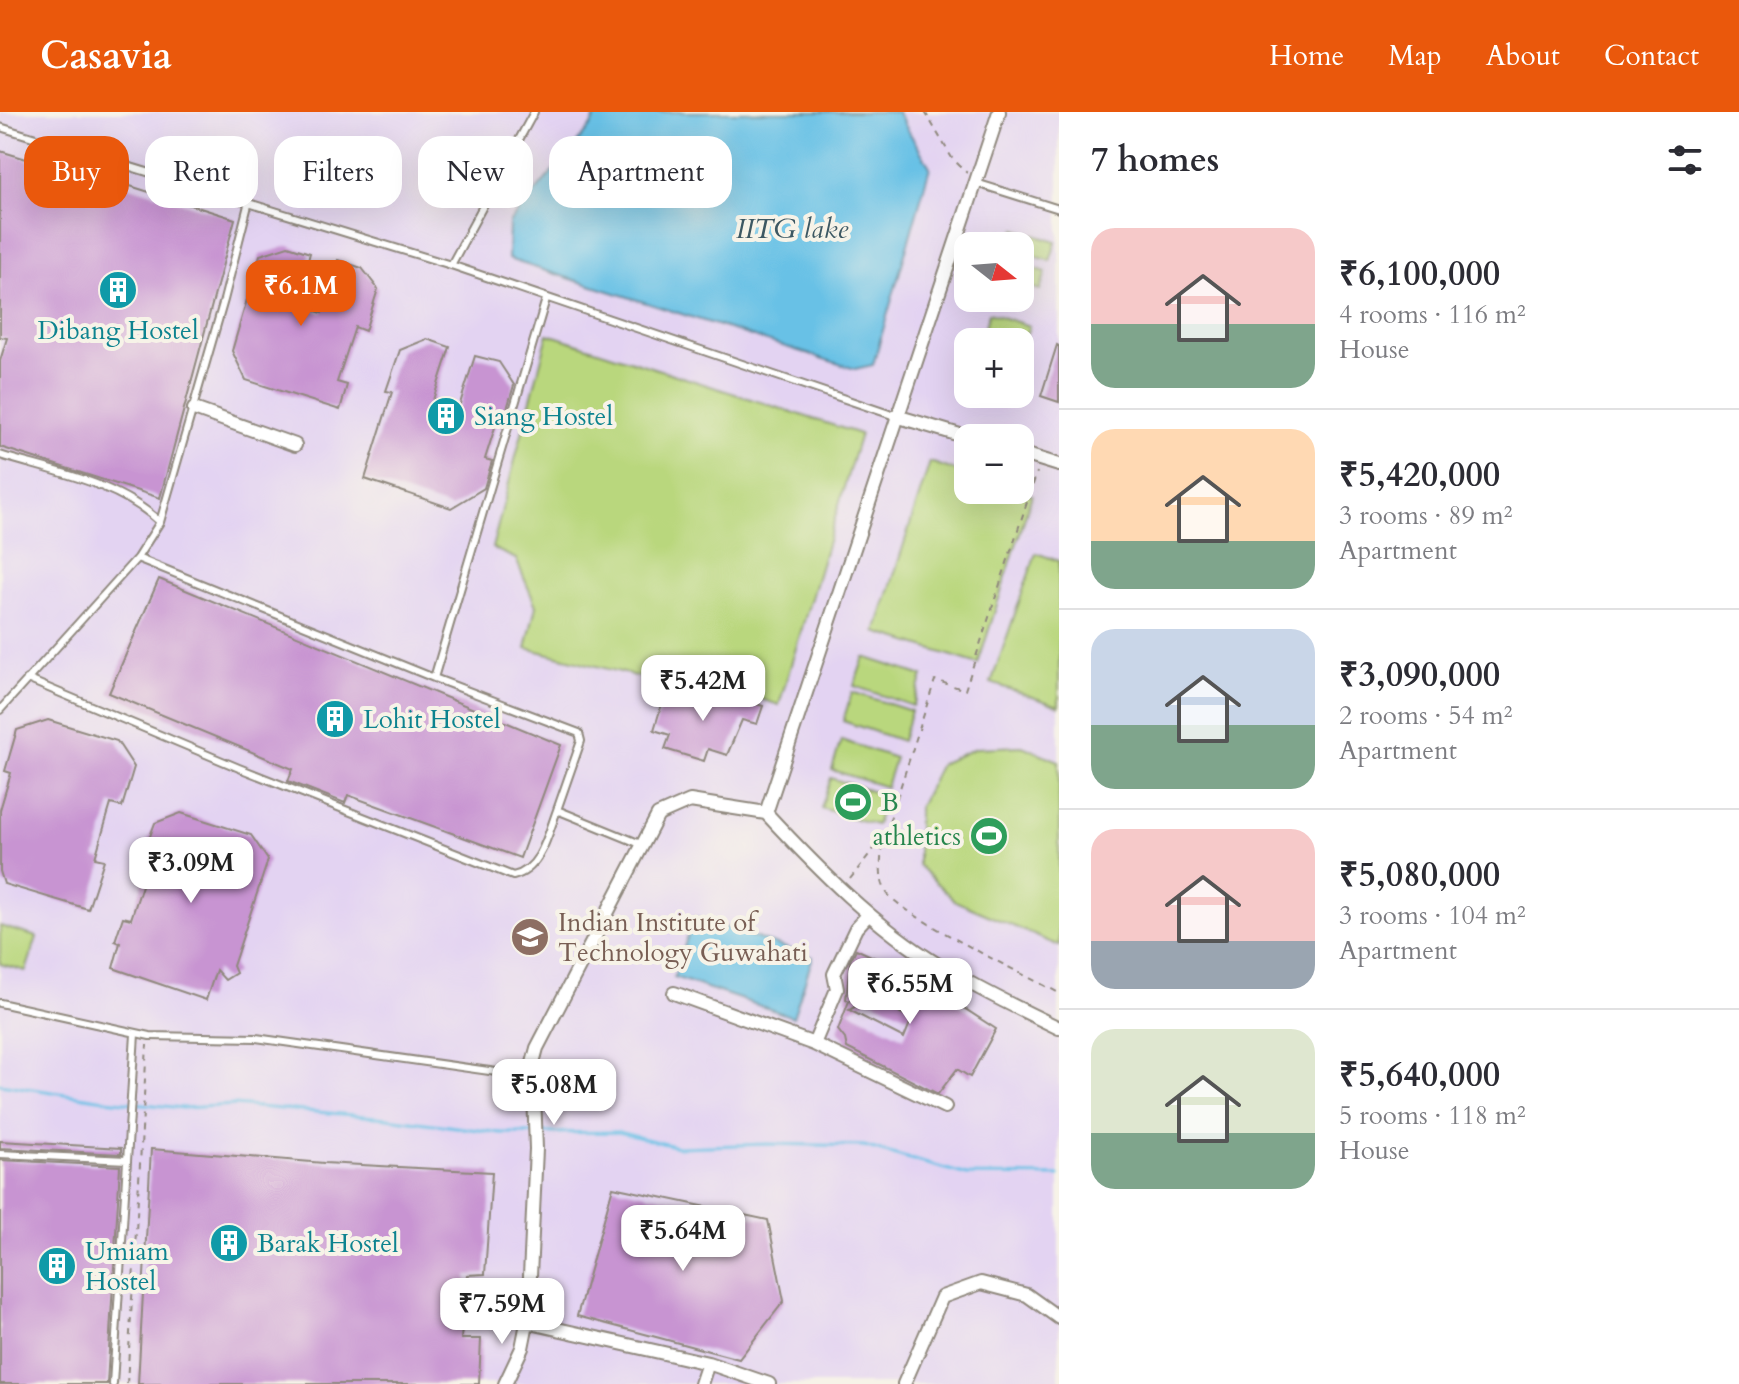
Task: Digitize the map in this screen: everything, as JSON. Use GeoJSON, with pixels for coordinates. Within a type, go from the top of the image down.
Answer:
{"type":"FeatureCollection","features":[{"type":"Feature","properties":{"kind":"street"},"geometry":{"type":"LineString","coordinates":[[766,813],[999,112]]}},
{"type":"Feature","properties":{"kind":"street"},"geometry":{"type":"LineString","coordinates":[[194,409],[295,445]]}},
{"type":"Feature","properties":{"kind":"street"},"geometry":{"type":"LineString","coordinates":[[896,416],[954,433]]}},
{"type":"Feature","properties":{"kind":"street"},"geometry":{"type":"LineString","coordinates":[[1034,457],[1059,465]]}},
{"type":"Feature","properties":{"kind":"street"},"geometry":{"type":"LineString","coordinates":[[505,1384],[522,1348],[528,1318],[536,1149],[532,1077],[537,1048],[658,815],[690,801],[766,813],[810,861],[869,914],[937,964],[1059,1028]]}},
{"type":"Feature","properties":{"kind":"street"},"geometry":{"type":"LineString","coordinates":[[814,1044],[837,989],[834,974],[856,928],[869,914]]}},
{"type":"Feature","properties":{"kind":"street"},"geometry":{"type":"LineString","coordinates":[[674,993],[814,1044],[945,1107]]}},
{"type":"Feature","properties":{"kind":"street"},"geometry":{"type":"LineString","coordinates":[[904,1384],[942,1297],[981,1283],[1027,1295],[1059,1318]]}},
{"type":"Feature","properties":{"kind":"street"},"geometry":{"type":"LineString","coordinates":[[528,1318],[535,1324],[708,1363],[769,1384]]}},
{"type":"Feature","properties":{"kind":"street"},"geometry":{"type":"LineString","coordinates":[[701,1384],[708,1363]]}},
{"type":"Feature","properties":{"kind":"lane"},"geometry":{"type":"LineString","coordinates":[[451,265],[534,112]]}},
{"type":"Feature","properties":{"kind":"lane"},"geometry":{"type":"LineString","coordinates":[[0,127],[145,173]]}},
{"type":"Feature","properties":{"kind":"lane"},"geometry":{"type":"LineString","coordinates":[[976,183],[1059,209]]}},
{"type":"Feature","properties":{"kind":"lane"},"geometry":{"type":"LineString","coordinates":[[0,710],[137,558],[160,522],[194,409],[247,208]]}},
{"type":"Feature","properties":{"kind":"lane"},"geometry":{"type":"LineString","coordinates":[[258,208],[451,265],[896,416]]}},
{"type":"Feature","properties":{"kind":"lane"},"geometry":{"type":"LineString","coordinates":[[434,678],[546,299]]}},
{"type":"Feature","properties":{"kind":"lane"},"geometry":{"type":"LineString","coordinates":[[0,455],[114,491],[143,507],[160,522]]}},
{"type":"Feature","properties":{"kind":"lane"},"geometry":{"type":"LineString","coordinates":[[27,679],[282,786],[513,876],[523,874],[537,860],[581,741],[579,733],[137,558]]}},
{"type":"Feature","properties":{"kind":"lane"},"geometry":{"type":"LineString","coordinates":[[557,810],[643,845]]}},
{"type":"Feature","properties":{"kind":"lane"},"geometry":{"type":"LineString","coordinates":[[0,1003],[135,1034],[256,1038],[532,1077]]}},
{"type":"Feature","properties":{"kind":"lane"},"geometry":{"type":"LineString","coordinates":[[113,1384],[135,1034]]}},
{"type":"Feature","properties":{"kind":"lane"},"geometry":{"type":"LineString","coordinates":[[0,1154],[127,1160]]}},
{"type":"Feature","properties":{"kind":"path"},"geometry":{"type":"LineString","coordinates":[[925,112],[952,158],[976,183]]}},
{"type":"Feature","properties":{"kind":"path"},"geometry":{"type":"LineString","coordinates":[[1041,459],[965,690],[935,680],[882,844],[880,878],[888,895],[919,917],[1059,993]]}},
{"type":"Feature","properties":{"kind":"path"},"geometry":{"type":"LineString","coordinates":[[842,890],[875,847],[882,844]]}},
{"type":"Feature","properties":{"kind":"path"},"geometry":{"type":"LineString","coordinates":[[127,1384],[146,1045],[150,1036]]}},
{"type":"Feature","properties":{"kind":"shaded area","name":"Indian Institute of Technology Guwahati"},"geometry":{"type":"Polygon","coordinates":[[[0,112],[1059,112],[1059,1384],[0,1384],[0,112]]]}},
{"type":"Feature","properties":{"kind":"green space"},"geometry":{"type":"Polygon","coordinates":[[[1034,235],[1056,242],[1050,261],[1034,256],[1034,235]]]}},
{"type":"Feature","properties":{"kind":"green space"},"geometry":{"type":"Polygon","coordinates":[[[1034,268],[1046,272],[1040,290],[1034,288],[1034,268]]]}},
{"type":"Feature","properties":{"kind":"green space"},"geometry":{"type":"Polygon","coordinates":[[[989,313],[1029,326],[1028,328],[984,328],[989,313]]]}},
{"type":"Feature","properties":{"kind":"green space"},"geometry":{"type":"Polygon","coordinates":[[[548,334],[860,434],[779,705],[718,685],[706,694],[526,648],[536,606],[516,559],[492,548],[548,334]]]}},
{"type":"Feature","properties":{"kind":"green space"},"geometry":{"type":"Polygon","coordinates":[[[930,462],[954,470],[954,504],[1029,504],[978,664],[876,632],[930,462]]]}},
{"type":"Feature","properties":{"kind":"green space"},"geometry":{"type":"Polygon","coordinates":[[[1036,553],[1059,561],[1059,706],[991,683],[1036,553]]]}},
{"type":"Feature","properties":{"kind":"green space"},"geometry":{"type":"Polygon","coordinates":[[[864,657],[923,676],[913,706],[854,686],[864,657]]]}},
{"type":"Feature","properties":{"kind":"green space"},"geometry":{"type":"Polygon","coordinates":[[[852,692],[911,711],[902,741],[843,721],[852,692]]]}},
{"type":"Feature","properties":{"kind":"green space"},"geometry":{"type":"Polygon","coordinates":[[[841,740],[895,758],[886,787],[832,770],[841,740]]]}},
{"type":"Feature","properties":{"kind":"green space","name":"athletics"},"geometry":{"type":"Polygon","coordinates":[[[1022,746],[1059,761],[1059,946],[955,901],[918,865],[918,808],[940,764],[976,748],[1022,746]]]}},
{"type":"Feature","properties":{"kind":"green space","name":"B"},"geometry":{"type":"Polygon","coordinates":[[[831,778],[886,796],[876,825],[821,808],[831,778]]]}},
{"type":"Feature","properties":{"kind":"green space"},"geometry":{"type":"Polygon","coordinates":[[[0,926],[37,937],[26,971],[0,964],[0,926]]]}},
{"type":"Feature","properties":{"kind":"water","name":"IITG lake"},"geometry":{"type":"Polygon","coordinates":[[[597,112],[897,112],[930,167],[873,365],[855,369],[508,259],[509,223],[522,208],[533,208],[533,195],[549,176],[549,208],[732,208],[732,136],[583,136],[597,112]]]}},
{"type":"Feature","properties":{"kind":"water"},"geometry":{"type":"Polygon","coordinates":[[[694,917],[813,957],[793,1017],[674,977],[694,917]]]}},
{"type":"Feature","properties":{"kind":"building","name":"Dibang Hostel"},"geometry":{"type":"Polygon","coordinates":[[[0,151],[24,158],[24,208],[129,208],[129,186],[145,191],[145,208],[200,208],[235,219],[160,498],[0,447],[0,361],[7,338],[0,337],[0,151]]]}},
{"type":"Feature","properties":{"kind":"building"},"geometry":{"type":"Polygon","coordinates":[[[288,246],[310,253],[295,304],[322,313],[338,260],[362,268],[378,289],[365,331],[355,327],[337,382],[347,385],[340,410],[246,380],[232,351],[260,255],[288,246]]]}},
{"type":"Feature","properties":{"kind":"building","name":"Siang Hostel"},"geometry":{"type":"Polygon","coordinates":[[[427,339],[450,347],[433,400],[459,407],[475,356],[499,362],[514,385],[502,426],[496,424],[485,459],[492,461],[484,488],[451,508],[365,479],[392,392],[386,391],[400,350],[427,339]]]}},
{"type":"Feature","properties":{"kind":"building"},"geometry":{"type":"Polygon","coordinates":[[[1059,346],[1059,402],[1041,396],[1059,346]]]}},
{"type":"Feature","properties":{"kind":"building","name":"Lohit Hostel"},"geometry":{"type":"Polygon","coordinates":[[[159,579],[561,745],[520,858],[348,795],[345,803],[288,781],[293,769],[109,693],[159,579]]]}},
{"type":"Feature","properties":{"kind":"building"},"geometry":{"type":"Polygon","coordinates":[[[670,690],[712,704],[716,692],[763,706],[757,724],[742,720],[727,755],[708,749],[704,761],[665,749],[670,735],[654,730],[664,697],[670,690]]]}},
{"type":"Feature","properties":{"kind":"building"},"geometry":{"type":"Polygon","coordinates":[[[48,720],[117,741],[134,767],[122,807],[111,804],[95,858],[104,860],[88,909],[4,884],[0,871],[0,810],[11,773],[5,771],[17,730],[48,720]]]}},
{"type":"Feature","properties":{"kind":"building"},"geometry":{"type":"Polygon","coordinates":[[[181,813],[251,835],[268,860],[233,966],[236,973],[225,980],[216,970],[206,1000],[113,968],[120,943],[115,941],[123,917],[131,919],[148,867],[140,863],[155,823],[181,813]]]}},
{"type":"Feature","properties":{"kind":"building"},"geometry":{"type":"Polygon","coordinates":[[[856,949],[878,959],[890,969],[936,990],[996,1029],[970,1077],[957,1069],[938,1094],[847,1048],[838,1030],[849,1001],[846,999],[850,961],[856,949]],[[869,999],[849,1010],[904,1038],[912,1018],[869,999]]]}},
{"type":"Feature","properties":{"kind":"building"},"geometry":{"type":"Polygon","coordinates":[[[0,1141],[121,1148],[121,1154],[0,1148],[0,1141]]]}},
{"type":"Feature","properties":{"kind":"building"},"geometry":{"type":"Polygon","coordinates":[[[151,1149],[492,1172],[485,1274],[467,1275],[461,1339],[481,1339],[479,1384],[138,1384],[151,1149]]]}},
{"type":"Feature","properties":{"kind":"building","name":"Umiam Hostel"},"geometry":{"type":"Polygon","coordinates":[[[0,1160],[120,1166],[107,1384],[0,1384],[0,1160]]]}},
{"type":"Feature","properties":{"kind":"building"},"geometry":{"type":"Polygon","coordinates":[[[613,1187],[768,1220],[784,1301],[739,1359],[577,1316],[613,1187]]]}},
{"type":"Feature","properties":{"kind":"waterway"},"geometry":{"type":"LineString","coordinates":[[0,1084],[183,1108],[234,1105],[388,1118],[501,1133],[533,1133]]}},
{"type":"Feature","properties":{"kind":"waterway"},"geometry":{"type":"LineString","coordinates":[[541,1133],[618,1132],[678,1147],[768,1144],[864,1146],[967,1175],[1059,1176]]}},
{"type":"Feature","properties":{"kind":"place","name":"Dibang Hostel"},"geometry":{"type":"Point","coordinates":[118,290]}},
{"type":"Feature","properties":{"kind":"place","name":"Siang Hostel"},"geometry":{"type":"Point","coordinates":[446,416]}},
{"type":"Feature","properties":{"kind":"place","name":"Lohit Hostel"},"geometry":{"type":"Point","coordinates":[335,719]}},
{"type":"Feature","properties":{"kind":"place","name":"B"},"geometry":{"type":"Point","coordinates":[853,802]}},
{"type":"Feature","properties":{"kind":"place","name":"athletics"},"geometry":{"type":"Point","coordinates":[989,836]}},
{"type":"Feature","properties":{"kind":"place","name":"Indian Institute of Technology Guwahati"},"geometry":{"type":"Point","coordinates":[530,937]}},
{"type":"Feature","properties":{"kind":"place","name":"Barak Hostel"},"geometry":{"type":"Point","coordinates":[229,1243]}},
{"type":"Feature","properties":{"kind":"place","name":"Umiam Hostel"},"geometry":{"type":"Point","coordinates":[57,1266]}}]}
